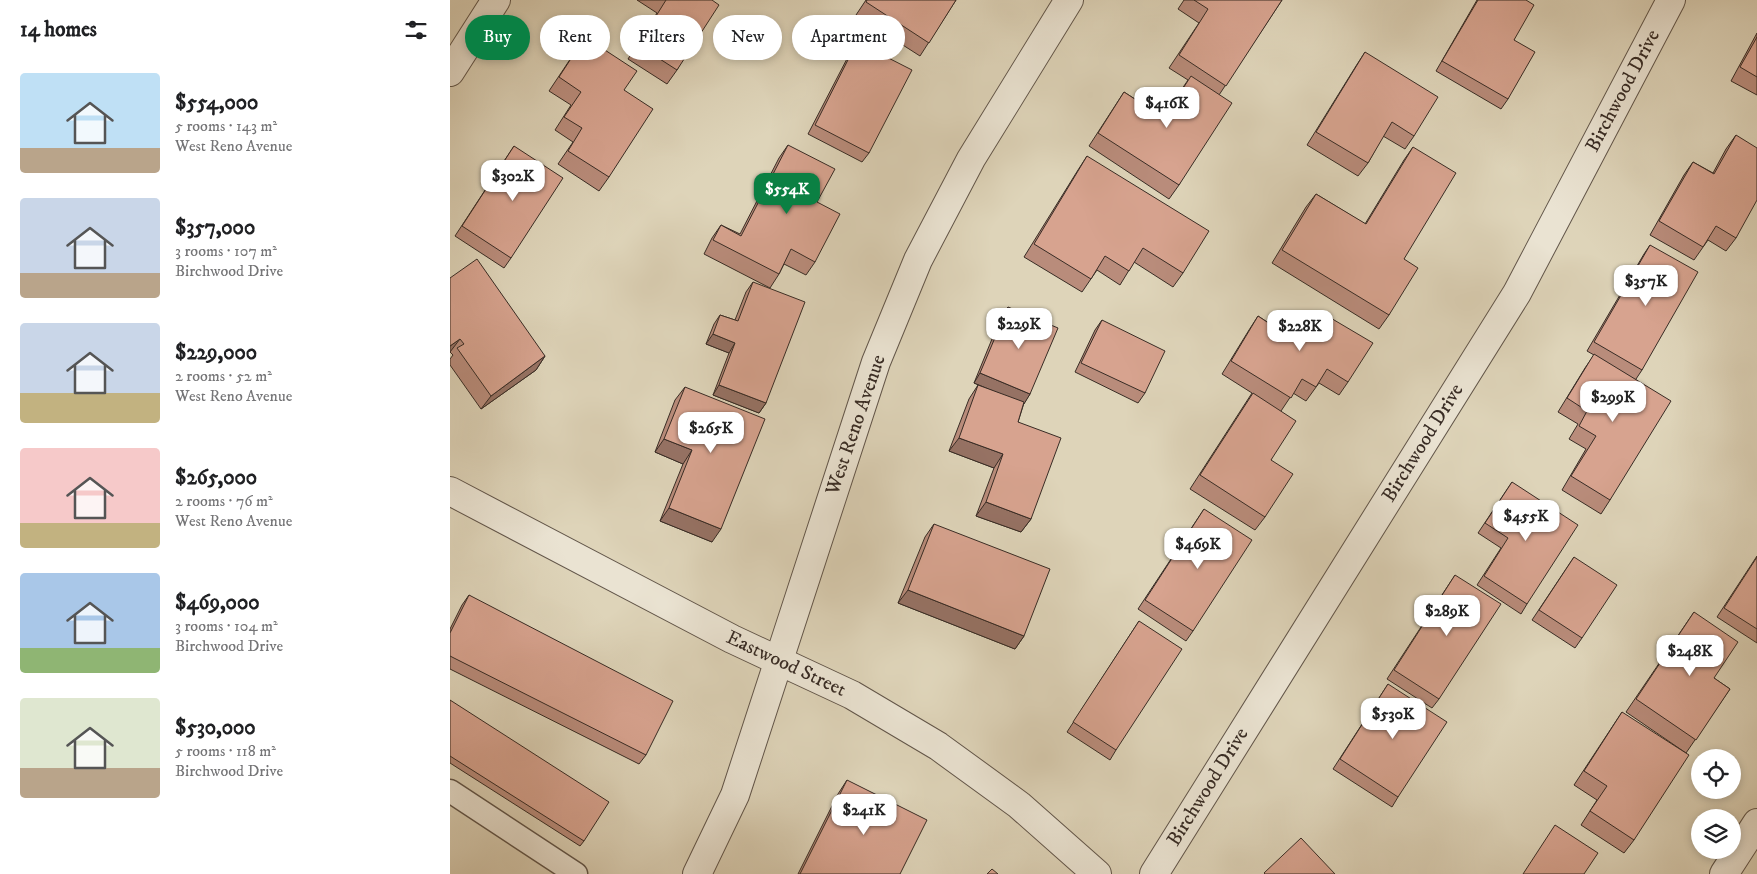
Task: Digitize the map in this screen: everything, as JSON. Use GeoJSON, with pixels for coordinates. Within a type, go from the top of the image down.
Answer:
{"type":"FeatureCollection","features":[{"type":"Feature","properties":{"kind":"street"},"geometry":{"type":"LineString","coordinates":[[450,72],[496,0]]}},
{"type":"Feature","properties":{"kind":"street","name":"West Reno Avenue"},"geometry":{"type":"LineString","coordinates":[[697,874],[735,795],[876,362],[918,260],[971,158],[1069,0]]}},
{"type":"Feature","properties":{"kind":"street","name":"Birchwood Drive"},"geometry":{"type":"LineString","coordinates":[[1154,874],[1517,293],[1671,0]]}},
{"type":"Feature","properties":{"kind":"street","name":"Eastwood Street"},"geometry":{"type":"LineString","coordinates":[[450,491],[732,639],[852,695],[938,746],[1019,805],[1097,874]]}},
{"type":"Feature","properties":{"kind":"street"},"geometry":{"type":"LineString","coordinates":[[1724,874],[1757,823]]}},
{"type":"Feature","properties":{"kind":"lane"},"geometry":{"type":"LineString","coordinates":[[450,791],[576,874]]}},
{"type":"Feature","properties":{"kind":"building"},"geometry":{"type":"Polygon","coordinates":[[[666,0],[712,0],[719,5],[703,30],[703,15],[657,15],[666,0]]]}},
{"type":"Feature","properties":{"kind":"building"},"geometry":{"type":"Polygon","coordinates":[[[867,0],[956,0],[929,43],[905,27],[905,15],[886,15],[866,2],[867,0]]]}},
{"type":"Feature","properties":{"kind":"building"},"geometry":{"type":"Polygon","coordinates":[[[1194,0],[1282,0],[1226,86],[1179,55],[1208,9],[1194,0]]]}},
{"type":"Feature","properties":{"kind":"building"},"geometry":{"type":"Polygon","coordinates":[[[1478,0],[1526,0],[1534,5],[1514,40],[1535,52],[1508,99],[1442,61],[1478,0]]]}},
{"type":"Feature","properties":{"kind":"building"},"geometry":{"type":"Polygon","coordinates":[[[1757,37],[1757,77],[1740,67],[1757,37]]]}},
{"type":"Feature","properties":{"kind":"building"},"geometry":{"type":"Polygon","coordinates":[[[1365,52],[1438,97],[1414,136],[1392,122],[1368,163],[1316,132],[1365,52]]]}},
{"type":"Feature","properties":{"kind":"building"},"geometry":{"type":"Polygon","coordinates":[[[610,53],[637,71],[624,90],[653,109],[609,177],[568,151],[582,128],[564,117],[581,92],[559,77],[570,60],[610,60],[610,53]]]}},
{"type":"Feature","properties":{"kind":"building"},"geometry":{"type":"Polygon","coordinates":[[[661,60],[683,60],[677,70],[661,60]]]}},
{"type":"Feature","properties":{"kind":"building"},"geometry":{"type":"Polygon","coordinates":[[[848,60],[892,60],[912,70],[869,153],[815,125],[848,60]]]}},
{"type":"Feature","properties":{"kind":"building"},"geometry":{"type":"Polygon","coordinates":[[[1191,76],[1232,103],[1179,185],[1098,133],[1124,92],[1164,118],[1191,76]]]}},
{"type":"Feature","properties":{"kind":"building"},"geometry":{"type":"Polygon","coordinates":[[[1736,135],[1757,148],[1757,200],[1736,238],[1716,226],[1703,247],[1659,221],[1693,162],[1714,174],[1736,135]]]}},
{"type":"Feature","properties":{"kind":"building"},"geometry":{"type":"Polygon","coordinates":[[[788,145],[835,169],[817,202],[840,214],[815,262],[791,249],[779,274],[713,240],[721,225],[741,236],[788,145]]]}},
{"type":"Feature","properties":{"kind":"building"},"geometry":{"type":"Polygon","coordinates":[[[514,146],[563,178],[511,258],[462,226],[514,146]]]}},
{"type":"Feature","properties":{"kind":"building"},"geometry":{"type":"Polygon","coordinates":[[[1413,147],[1456,173],[1404,259],[1418,268],[1389,315],[1282,250],[1316,194],[1366,224],[1413,147]]]}},
{"type":"Feature","properties":{"kind":"building"},"geometry":{"type":"Polygon","coordinates":[[[1087,156],[1209,231],[1183,273],[1143,248],[1129,271],[1105,256],[1091,279],[1034,244],[1087,156]]]}},
{"type":"Feature","properties":{"kind":"building"},"geometry":{"type":"Polygon","coordinates":[[[1650,245],[1698,272],[1642,370],[1594,342],[1650,245]]]}},
{"type":"Feature","properties":{"kind":"building"},"geometry":{"type":"Polygon","coordinates":[[[477,259],[545,356],[491,396],[457,348],[464,344],[460,339],[450,346],[450,278],[477,259]]]}},
{"type":"Feature","properties":{"kind":"building"},"geometry":{"type":"Polygon","coordinates":[[[753,282],[805,302],[766,403],[719,385],[735,343],[713,334],[720,315],[738,321],[753,282]]]}},
{"type":"Feature","properties":{"kind":"building"},"geometry":{"type":"Polygon","coordinates":[[[1008,307],[1058,328],[1030,394],[980,373],[1008,307]]]}},
{"type":"Feature","properties":{"kind":"building"},"geometry":{"type":"Polygon","coordinates":[[[1286,311],[1319,331],[1329,317],[1373,343],[1348,382],[1327,369],[1316,387],[1302,379],[1291,398],[1231,361],[1258,316],[1276,328],[1286,311]]]}},
{"type":"Feature","properties":{"kind":"building"},"geometry":{"type":"Polygon","coordinates":[[[1102,320],[1165,351],[1145,393],[1081,363],[1102,320]]]}},
{"type":"Feature","properties":{"kind":"building"},"geometry":{"type":"Polygon","coordinates":[[[1594,354],[1671,401],[1610,500],[1571,476],[1596,436],[1579,426],[1587,411],[1567,398],[1594,354]]]}},
{"type":"Feature","properties":{"kind":"building"},"geometry":{"type":"Polygon","coordinates":[[[978,385],[1024,402],[1018,422],[1061,438],[1031,519],[986,502],[1003,454],[959,438],[978,385]]]}},
{"type":"Feature","properties":{"kind":"building"},"geometry":{"type":"Polygon","coordinates":[[[685,387],[765,419],[721,529],[669,508],[692,450],[664,439],[685,387]]]}},
{"type":"Feature","properties":{"kind":"building"},"geometry":{"type":"Polygon","coordinates":[[[1253,393],[1296,421],[1271,460],[1293,474],[1265,517],[1200,475],[1253,393]]]}},
{"type":"Feature","properties":{"kind":"building"},"geometry":{"type":"Polygon","coordinates":[[[1512,482],[1578,525],[1527,604],[1484,576],[1508,538],[1485,523],[1512,482]]]}},
{"type":"Feature","properties":{"kind":"building"},"geometry":{"type":"Polygon","coordinates":[[[1204,509],[1252,540],[1193,631],[1145,600],[1204,509]]]}},
{"type":"Feature","properties":{"kind":"building"},"geometry":{"type":"Polygon","coordinates":[[[934,524],[1050,569],[1024,636],[908,590],[934,524]]]}},
{"type":"Feature","properties":{"kind":"building"},"geometry":{"type":"Polygon","coordinates":[[[1574,557],[1617,585],[1582,638],[1539,610],[1574,557]]]}},
{"type":"Feature","properties":{"kind":"building"},"geometry":{"type":"Polygon","coordinates":[[[1757,557],[1757,629],[1724,608],[1757,557]]]}},
{"type":"Feature","properties":{"kind":"building"},"geometry":{"type":"Polygon","coordinates":[[[1455,575],[1501,604],[1439,699],[1394,670],[1455,575]]]}},
{"type":"Feature","properties":{"kind":"building"},"geometry":{"type":"Polygon","coordinates":[[[469,595],[673,701],[646,755],[450,656],[450,633],[469,595]]]}},
{"type":"Feature","properties":{"kind":"building"},"geometry":{"type":"Polygon","coordinates":[[[1694,612],[1738,642],[1714,678],[1730,689],[1696,740],[1636,699],[1694,612]]]}},
{"type":"Feature","properties":{"kind":"building"},"geometry":{"type":"Polygon","coordinates":[[[1139,621],[1182,649],[1116,750],[1073,722],[1139,621]]]}},
{"type":"Feature","properties":{"kind":"building"},"geometry":{"type":"Polygon","coordinates":[[[1388,684],[1447,722],[1398,797],[1340,759],[1388,684]]]}},
{"type":"Feature","properties":{"kind":"building"},"geometry":{"type":"Polygon","coordinates":[[[450,700],[609,802],[584,841],[450,756],[450,700]]]}},
{"type":"Feature","properties":{"kind":"building"},"geometry":{"type":"Polygon","coordinates":[[[1622,712],[1689,755],[1634,840],[1590,811],[1607,786],[1584,771],[1622,712]]]}},
{"type":"Feature","properties":{"kind":"building"},"geometry":{"type":"Polygon","coordinates":[[[847,780],[927,820],[900,874],[800,874],[847,780]]]}},
{"type":"Feature","properties":{"kind":"building"},"geometry":{"type":"Polygon","coordinates":[[[1555,825],[1598,853],[1584,874],[1523,874],[1555,825]]]}},
{"type":"Feature","properties":{"kind":"building"},"geometry":{"type":"Polygon","coordinates":[[[1301,838],[1335,874],[1264,873],[1301,838]]]}},
{"type":"Feature","properties":{"kind":"building"},"geometry":{"type":"Polygon","coordinates":[[[992,869],[998,874],[987,874],[992,869]]]}}]}
